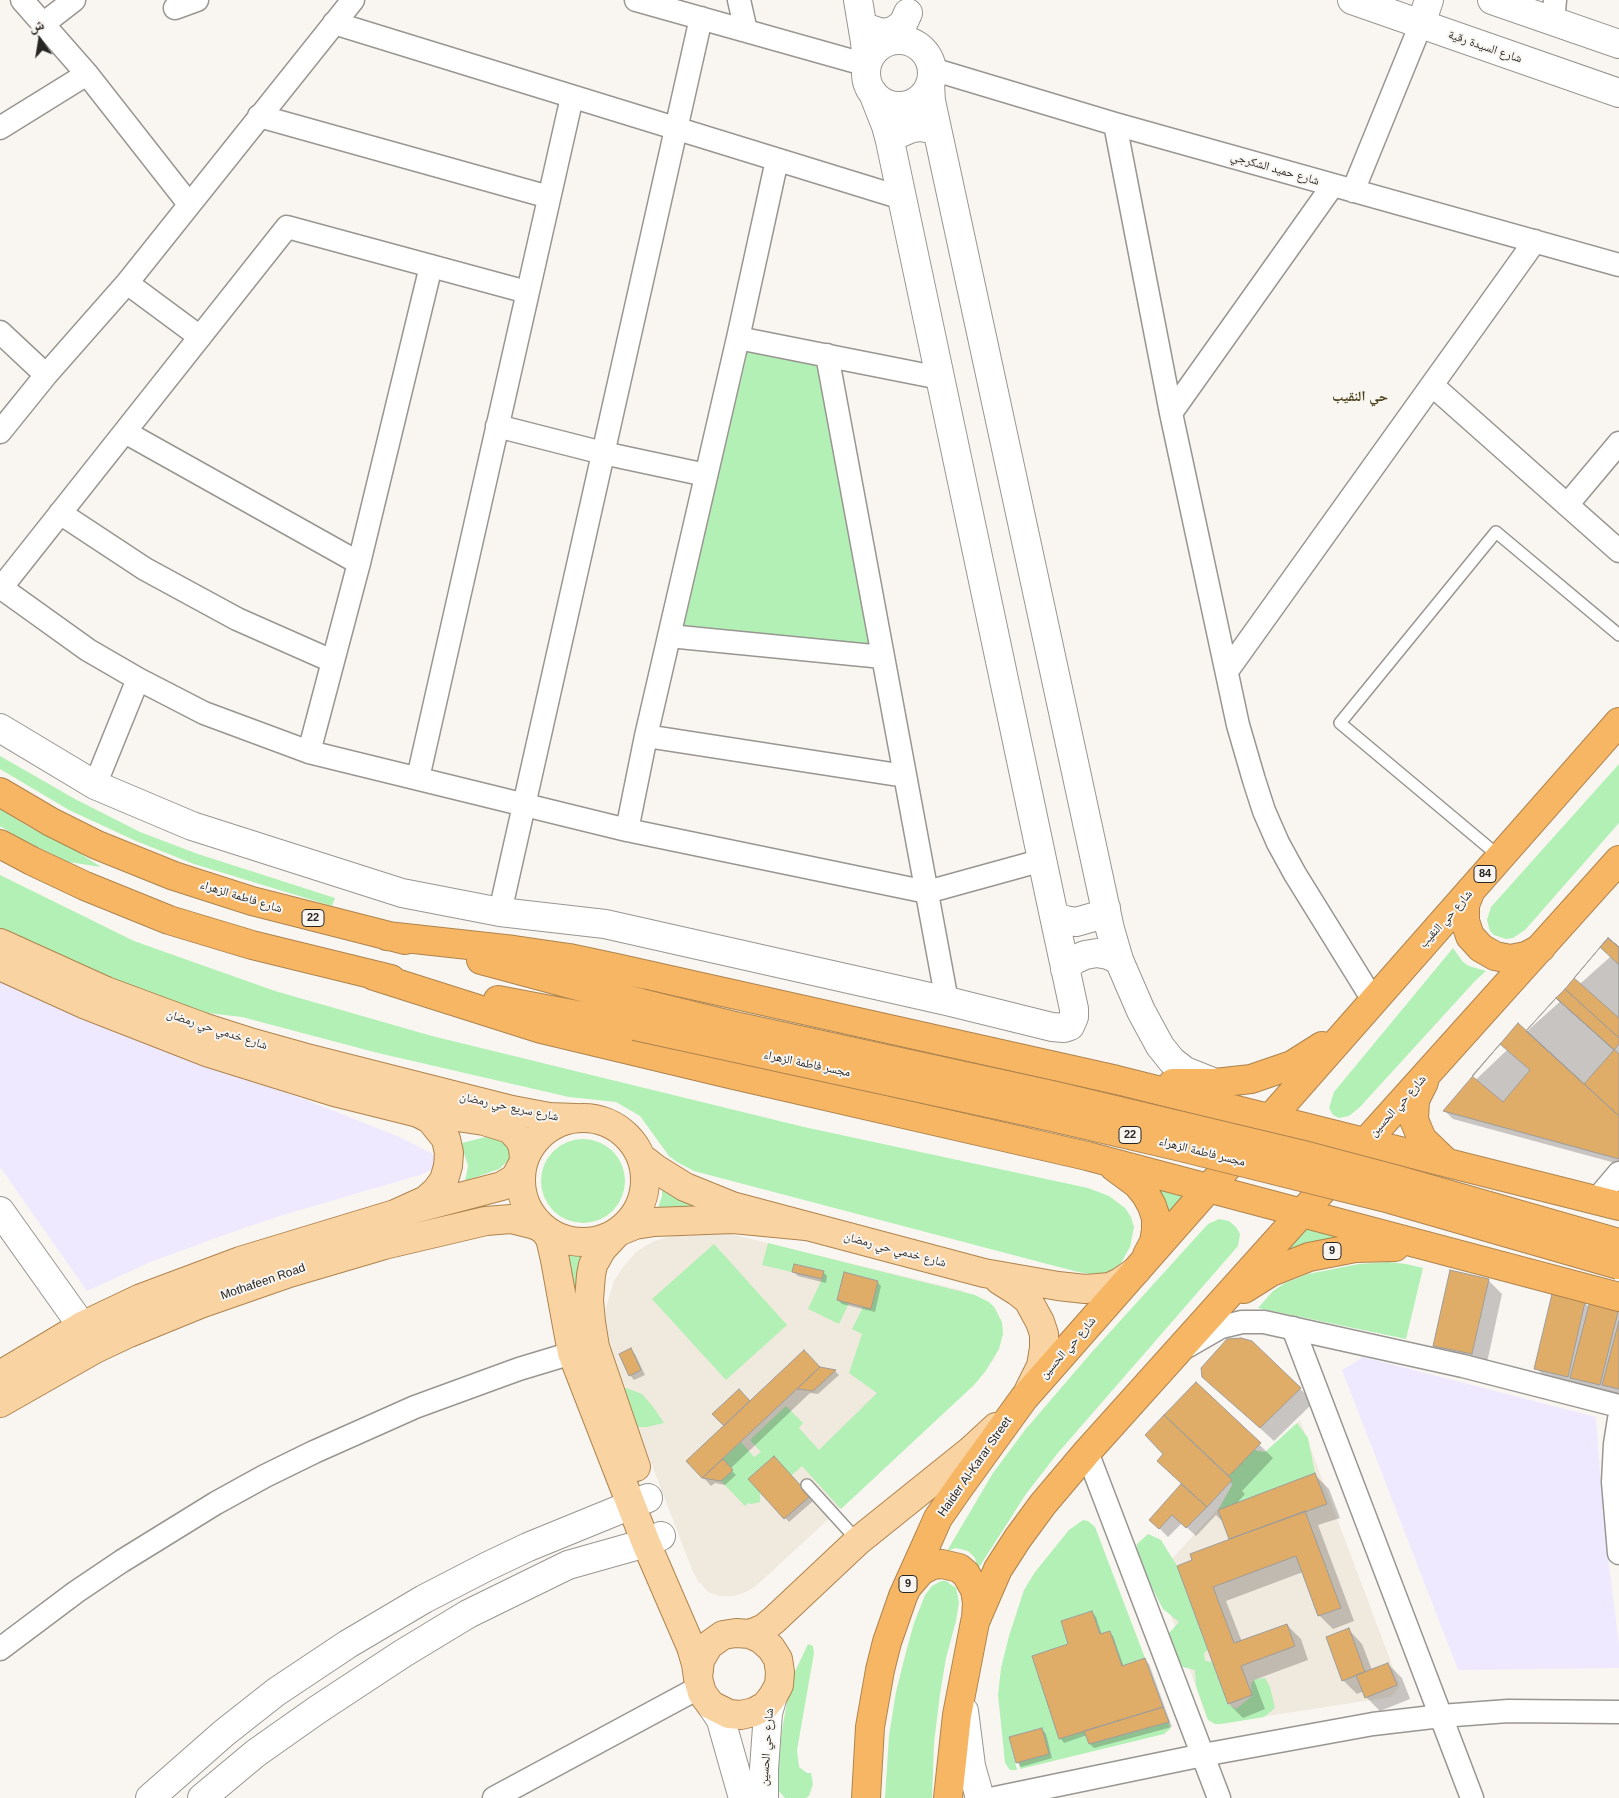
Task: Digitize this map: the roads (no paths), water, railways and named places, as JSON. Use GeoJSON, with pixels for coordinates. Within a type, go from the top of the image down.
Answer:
{"type":"FeatureCollection","features":[{"type":"Feature","properties":{"kind":"highway","name":"شارع حي النقيب"},"geometry":{"type":"LineString","coordinates":[[1352,1025],[1619,722]]}},
{"type":"Feature","properties":{"kind":"highway","name":"شارع فاطمة الزهراء"},"geometry":{"type":"LineString","coordinates":[[0,792],[51,822],[98,845],[174,876],[252,901],[387,936],[638,1014]]}},
{"type":"Feature","properties":{"kind":"highway","name":"22"},"geometry":{"type":"LineString","coordinates":[[0,844],[76,882],[169,920],[252,945],[374,976],[638,1014]]}},
{"type":"Feature","properties":{"kind":"highway"},"geometry":{"type":"LineString","coordinates":[[1447,1163],[1422,1139],[1414,1120],[1415,1100],[1429,1072],[1619,860]]}},
{"type":"Feature","properties":{"kind":"highway"},"geometry":{"type":"LineString","coordinates":[[1471,890],[1466,905],[1465,921],[1470,936],[1481,948],[1495,956],[1510,959],[1526,956],[1540,948]]}},
{"type":"Feature","properties":{"kind":"highway"},"geometry":{"type":"LineString","coordinates":[[387,936],[569,958],[1117,1080],[1608,1203]]}},
{"type":"Feature","properties":{"kind":"highway"},"geometry":{"type":"LineString","coordinates":[[374,976],[541,1029],[738,1077],[1087,1156],[1302,1212],[1467,1258]]}},
{"type":"Feature","properties":{"kind":"highway","name":"مجسر فاطمة الزهراء"},"geometry":{"type":"LineString","coordinates":[[638,1014],[748,1029],[1056,1096],[1300,1154],[1619,1243]]}},
{"type":"Feature","properties":{"kind":"highway","name":"مجسر فاطمة الزهراء"},"geometry":{"type":"LineString","coordinates":[[638,1014],[1390,1199],[1619,1265]]}},
{"type":"Feature","properties":{"kind":"highway"},"geometry":{"type":"LineString","coordinates":[[1117,1080],[1163,1083],[1215,1083],[1251,1079],[1282,1070],[1312,1054],[1352,1025]]}},
{"type":"Feature","properties":{"kind":"highway","name":"شارع حي الحسين"},"geometry":{"type":"LineString","coordinates":[[1024,1398],[1352,1025]]}},
{"type":"Feature","properties":{"kind":"highway","name":"شارع حي الحسين"},"geometry":{"type":"LineString","coordinates":[[1087,1452],[1429,1072]]}},
{"type":"Feature","properties":{"kind":"highway"},"geometry":{"type":"LineString","coordinates":[[1087,1156],[1113,1158],[1130,1154],[1138,1148],[1148,1134],[1151,1116],[1146,1099],[1134,1086],[1117,1080]]}},
{"type":"Feature","properties":{"kind":"highway"},"geometry":{"type":"LineString","coordinates":[[1087,1156],[1106,1163],[1126,1175],[1137,1184],[1152,1206],[1156,1218],[1154,1242],[1138,1268]]}},
{"type":"Feature","properties":{"kind":"highway"},"geometry":{"type":"LineString","coordinates":[[1467,1258],[1456,1253],[1441,1236],[1437,1226],[1437,1204],[1441,1193],[1457,1177],[1467,1172],[1488,1173]]}},
{"type":"Feature","properties":{"kind":"highway","name":"9"},"geometry":{"type":"LineString","coordinates":[[1213,1312],[1245,1288],[1271,1272],[1300,1260],[1333,1251],[1355,1248],[1387,1247],[1467,1258],[1619,1297]]}},
{"type":"Feature","properties":{"kind":"highway","name":"Haider Al-Karar Street"},"geometry":{"type":"LineString","coordinates":[[866,1798],[873,1706],[888,1642],[902,1596],[938,1518],[1024,1398]]}},
{"type":"Feature","properties":{"kind":"highway","name":"9"},"geometry":{"type":"LineString","coordinates":[[948,1798],[957,1715],[975,1622],[998,1569],[1018,1538],[1043,1504],[1087,1452]]}},
{"type":"Feature","properties":{"kind":"highway"},"geometry":{"type":"LineString","coordinates":[[902,1596],[913,1579],[921,1571],[932,1566],[951,1565],[966,1574],[972,1582],[976,1595],[975,1622]]}},
{"type":"Feature","properties":{"kind":"main road","name":"شارع السيدة رقية"},"geometry":{"type":"LineString","coordinates":[[1352,0],[1425,12],[1619,93]]}},
{"type":"Feature","properties":{"kind":"main road"},"geometry":{"type":"LineString","coordinates":[[1492,0],[1554,11],[1619,44]]}},
{"type":"Feature","properties":{"kind":"main road"},"geometry":{"type":"LineString","coordinates":[[860,10],[870,29],[882,33],[893,31],[903,24],[906,6]]}},
{"type":"Feature","properties":{"kind":"main road"},"geometry":{"type":"LineString","coordinates":[[906,6],[914,33],[929,69],[931,101],[937,130],[1106,908],[1119,960],[1141,1011],[1160,1046],[1172,1061],[1185,1071],[1215,1083]]}},
{"type":"Feature","properties":{"kind":"main road"},"geometry":{"type":"LineString","coordinates":[[0,728],[95,785],[192,826],[402,893],[500,912],[605,924],[947,1001],[1052,1027],[1064,1028],[1070,1026],[1074,1017],[1066,969],[890,141],[886,126],[866,80],[867,65],[860,10]]}},
{"type":"Feature","properties":{"kind":"main road"},"geometry":{"type":"LineString","coordinates":[[867,65],[874,52],[885,43],[900,40],[914,44],[929,69],[924,95],[915,102],[904,106],[892,106],[881,101],[872,93]]}},
{"type":"Feature","properties":{"kind":"main road"},"geometry":{"type":"LineString","coordinates":[[890,141],[896,135],[912,128],[937,130]]}},
{"type":"Feature","properties":{"kind":"main road"},"geometry":{"type":"LineString","coordinates":[[1054,916],[1076,922],[1097,916],[1106,908]]}},
{"type":"Feature","properties":{"kind":"main road","name":"شارع خدمي حي رمضان"},"geometry":{"type":"LineString","coordinates":[[0,943],[106,991],[203,1027],[303,1057],[442,1092]]}},
{"type":"Feature","properties":{"kind":"main road"},"geometry":{"type":"LineString","coordinates":[[1066,969],[1074,960],[1096,953],[1108,954],[1119,960]]}},
{"type":"Feature","properties":{"kind":"main road"},"geometry":{"type":"LineString","coordinates":[[0,966],[86,1005],[209,1053],[307,1084],[418,1113],[430,1119],[446,1139],[449,1153],[444,1180],[426,1200],[395,1214]]}},
{"type":"Feature","properties":{"kind":"main road","name":"شارع سريع حي رمضان"},"geometry":{"type":"LineString","coordinates":[[442,1092],[537,1115],[576,1118]]}},
{"type":"Feature","properties":{"kind":"main road"},"geometry":{"type":"LineString","coordinates":[[398,1108],[484,1121],[510,1129],[520,1140],[524,1148],[520,1184],[523,1201],[531,1216],[543,1229],[551,1243],[572,1352],[654,1539],[691,1647],[703,1690],[728,1714],[741,1715],[754,1712],[765,1706],[779,1684],[778,1659],[771,1648],[762,1639],[736,1634],[713,1635],[702,1627],[654,1539]]}},
{"type":"Feature","properties":{"kind":"main road"},"geometry":{"type":"LineString","coordinates":[[522,1163],[532,1144],[544,1131],[559,1122],[576,1118],[597,1119],[616,1127],[632,1140],[642,1158],[646,1178],[643,1199],[634,1218],[602,1249],[593,1264],[589,1294],[595,1347],[618,1418],[639,1502]]}},
{"type":"Feature","properties":{"kind":"main road"},"geometry":{"type":"LineString","coordinates":[[642,1158],[670,1178],[700,1194],[732,1206],[806,1226]]}},
{"type":"Feature","properties":{"kind":"main road","name":"Mothafeen Road"},"geometry":{"type":"LineString","coordinates":[[0,1375],[82,1326],[141,1298],[240,1261],[395,1214],[502,1186],[514,1178],[522,1163]]}},
{"type":"Feature","properties":{"kind":"main road"},"geometry":{"type":"LineString","coordinates":[[0,1211],[82,1326]]}},
{"type":"Feature","properties":{"kind":"main road"},"geometry":{"type":"LineString","coordinates":[[543,1229],[560,1239],[580,1243],[600,1241],[618,1232],[644,1224],[684,1220],[733,1219],[806,1226]]}},
{"type":"Feature","properties":{"kind":"main road","name":"Mothafeen Road"},"geometry":{"type":"LineString","coordinates":[[0,1404],[86,1354],[129,1333],[200,1304],[289,1273],[384,1245],[494,1220],[519,1220],[543,1229]]}},
{"type":"Feature","properties":{"kind":"main road","name":"شارع خدمي حي رمضان"},"geometry":{"type":"LineString","coordinates":[[806,1226],[984,1273]]}},
{"type":"Feature","properties":{"kind":"main road"},"geometry":{"type":"LineString","coordinates":[[984,1273],[1085,1289],[1110,1287],[1138,1268]]}},
{"type":"Feature","properties":{"kind":"main road"},"geometry":{"type":"LineString","coordinates":[[984,1273],[1018,1292],[1028,1300],[1044,1334],[1041,1366],[1024,1398]]}},
{"type":"Feature","properties":{"kind":"main road","name":"شارع حي الحسين"},"geometry":{"type":"LineString","coordinates":[[736,1634],[764,1628],[774,1620],[896,1509],[970,1451],[1024,1398]]}},
{"type":"Feature","properties":{"kind":"main road"},"geometry":{"type":"LineString","coordinates":[[150,1798],[239,1721],[300,1675],[348,1644],[424,1599],[486,1567],[528,1547],[639,1502]]}},
{"type":"Feature","properties":{"kind":"main road"},"geometry":{"type":"LineString","coordinates":[[202,1798],[256,1753],[366,1677],[434,1634],[501,1597],[568,1565],[654,1539]]}},
{"type":"Feature","properties":{"kind":"main road"},"geometry":{"type":"LineString","coordinates":[[703,1690],[700,1660],[704,1652],[709,1645],[736,1634]]}},
{"type":"Feature","properties":{"kind":"main road"},"geometry":{"type":"LineString","coordinates":[[348,1644],[366,1677]]}},
{"type":"Feature","properties":{"kind":"main road"},"geometry":{"type":"LineString","coordinates":[[964,1673],[964,1711],[967,1748],[970,1766],[980,1798]]}},
{"type":"Feature","properties":{"kind":"main road","name":"شارع حي الحسين"},"geometry":{"type":"LineString","coordinates":[[703,1690],[721,1720],[742,1798]]}},
{"type":"Feature","properties":{"kind":"main road","name":"شارع حي الحسين"},"geometry":{"type":"LineString","coordinates":[[764,1798],[768,1713],[773,1696]]}},
{"type":"Feature","properties":{"kind":"street"},"geometry":{"type":"LineString","coordinates":[[22,0],[87,74],[189,204]]}},
{"type":"Feature","properties":{"kind":"street"},"geometry":{"type":"LineString","coordinates":[[43,24],[74,0]]}},
{"type":"Feature","properties":{"kind":"street"},"geometry":{"type":"LineString","coordinates":[[175,8],[196,0]]}},
{"type":"Feature","properties":{"kind":"street"},"geometry":{"type":"LineString","coordinates":[[0,432],[126,283],[352,0]]}},
{"type":"Feature","properties":{"kind":"street"},"geometry":{"type":"LineString","coordinates":[[636,0],[867,65]]}},
{"type":"Feature","properties":{"kind":"street"},"geometry":{"type":"LineString","coordinates":[[739,0],[746,31]]}},
{"type":"Feature","properties":{"kind":"street"},"geometry":{"type":"LineString","coordinates":[[1171,413],[1343,188],[1425,12]]}},
{"type":"Feature","properties":{"kind":"street"},"geometry":{"type":"LineString","coordinates":[[500,912],[701,18]]}},
{"type":"Feature","properties":{"kind":"street"},"geometry":{"type":"LineString","coordinates":[[334,23],[902,198]]}},
{"type":"Feature","properties":{"kind":"street","name":"شارع حميد الشكرجي"},"geometry":{"type":"LineString","coordinates":[[929,69],[1114,124],[1619,265]]}},
{"type":"Feature","properties":{"kind":"street"},"geometry":{"type":"LineString","coordinates":[[0,128],[87,74]]}},
{"type":"Feature","properties":{"kind":"street"},"geometry":{"type":"LineString","coordinates":[[418,778],[572,97]]}},
{"type":"Feature","properties":{"kind":"street"},"geometry":{"type":"LineString","coordinates":[[259,116],[549,196]]}},
{"type":"Feature","properties":{"kind":"street"},"geometry":{"type":"LineString","coordinates":[[1114,124],[1171,413],[1238,725],[1254,780],[1264,811],[1278,843],[1295,874],[1373,1000]]}},
{"type":"Feature","properties":{"kind":"street"},"geometry":{"type":"LineString","coordinates":[[627,830],[646,736],[777,160]]}},
{"type":"Feature","properties":{"kind":"street"},"geometry":{"type":"LineString","coordinates":[[528,292],[287,227],[0,587],[88,650],[138,680],[204,713],[309,752],[627,830],[927,892],[1043,860]]}},
{"type":"Feature","properties":{"kind":"street"},"geometry":{"type":"LineString","coordinates":[[1227,671],[1535,242]]}},
{"type":"Feature","properties":{"kind":"street"},"geometry":{"type":"LineString","coordinates":[[309,752],[359,563],[431,266]]}},
{"type":"Feature","properties":{"kind":"street"},"geometry":{"type":"LineString","coordinates":[[126,283],[200,337]]}},
{"type":"Feature","properties":{"kind":"street"},"geometry":{"type":"LineString","coordinates":[[0,332],[46,376]]}},
{"type":"Feature","properties":{"kind":"street"},"geometry":{"type":"LineString","coordinates":[[738,338],[940,378]]}},
{"type":"Feature","properties":{"kind":"street"},"geometry":{"type":"LineString","coordinates":[[827,355],[947,1001]]}},
{"type":"Feature","properties":{"kind":"street"},"geometry":{"type":"LineString","coordinates":[[1432,385],[1619,551]]}},
{"type":"Feature","properties":{"kind":"street"},"geometry":{"type":"LineString","coordinates":[[498,426],[706,475]]}},
{"type":"Feature","properties":{"kind":"street"},"geometry":{"type":"LineString","coordinates":[[124,432],[359,563]]}},
{"type":"Feature","properties":{"kind":"street"},"geometry":{"type":"LineString","coordinates":[[1567,505],[1619,443]]}},
{"type":"Feature","properties":{"kind":"street"},"geometry":{"type":"LineString","coordinates":[[60,513],[145,569],[220,610],[332,661]]}},
{"type":"Feature","properties":{"kind":"street"},"geometry":{"type":"LineString","coordinates":[[669,636],[883,657]]}},
{"type":"Feature","properties":{"kind":"street"},"geometry":{"type":"LineString","coordinates":[[95,785],[138,680]]}},
{"type":"Feature","properties":{"kind":"street"},"geometry":{"type":"LineString","coordinates":[[646,736],[905,776]]}},
{"type":"Feature","properties":{"kind":"street"},"geometry":{"type":"LineString","coordinates":[[1608,1203],[1619,1173]]}},
{"type":"Feature","properties":{"kind":"street"},"geometry":{"type":"LineString","coordinates":[[1174,1355],[1221,1327],[1254,1321],[1463,1366],[1619,1406]]}},
{"type":"Feature","properties":{"kind":"street"},"geometry":{"type":"LineString","coordinates":[[1293,1328],[1472,1798]]}},
{"type":"Feature","properties":{"kind":"street"},"geometry":{"type":"LineString","coordinates":[[0,1649],[76,1592],[122,1561],[264,1476],[415,1407],[510,1372],[572,1352]]}},
{"type":"Feature","properties":{"kind":"street"},"geometry":{"type":"LineString","coordinates":[[1619,1419],[1615,1444],[1613,1482],[1619,1553]]}},
{"type":"Feature","properties":{"kind":"street"},"geometry":{"type":"LineString","coordinates":[[1087,1452],[1219,1798]]}},
{"type":"Feature","properties":{"kind":"street"},"geometry":{"type":"LineString","coordinates":[[494,1798],[703,1690]]}},
{"type":"Feature","properties":{"kind":"street"},"geometry":{"type":"LineString","coordinates":[[995,1798],[1203,1755],[1373,1724],[1508,1711],[1619,1712]]}},
{"type":"Feature","properties":{"kind":"lane"},"geometry":{"type":"LineString","coordinates":[[1500,857],[1340,723],[1496,532],[1619,635]]}},
{"type":"Feature","properties":{"kind":"lane"},"geometry":{"type":"LineString","coordinates":[[807,1485],[858,1542]]}},
{"type":"Feature","properties":{"kind":"district","name":"حي النقيب"},"geometry":{"type":"Point","coordinates":[1360,397]}}]}
